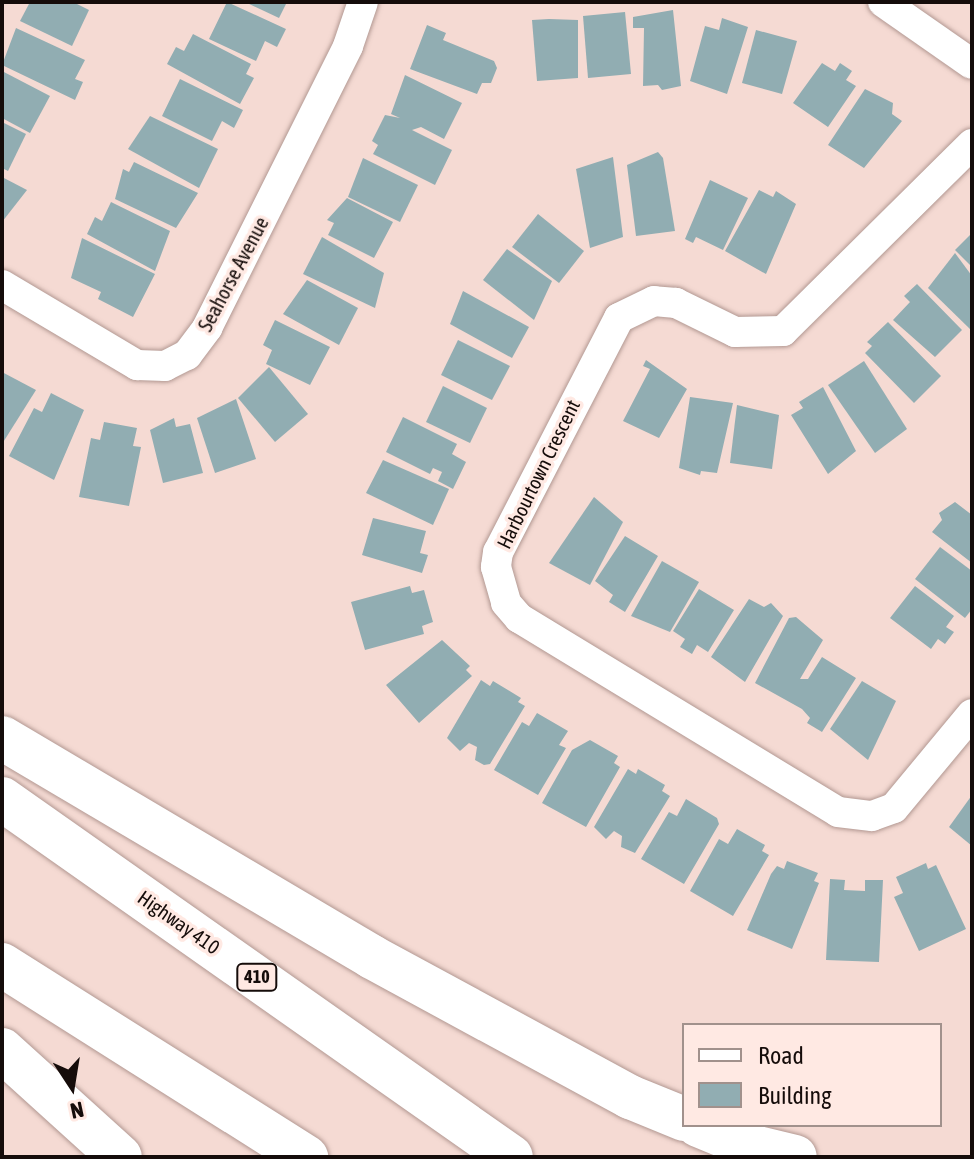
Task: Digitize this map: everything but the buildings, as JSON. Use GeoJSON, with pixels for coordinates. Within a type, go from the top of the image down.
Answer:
{"type":"FeatureCollection","features":[{"type":"Feature","properties":{"kind":"highway"},"geometry":{"type":"LineString","coordinates":[[2,738],[372,957],[630,1097],[682,1118]]}},
{"type":"Feature","properties":{"kind":"highway","name":"Highway 410"},"geometry":{"type":"LineString","coordinates":[[2,799],[511,1157]]}},
{"type":"Feature","properties":{"kind":"highway"},"geometry":{"type":"LineString","coordinates":[[2,965],[306,1157]]}},
{"type":"Feature","properties":{"kind":"highway"},"geometry":{"type":"LineString","coordinates":[[2,1050],[120,1157]]}},
{"type":"Feature","properties":{"kind":"highway"},"geometry":{"type":"LineString","coordinates":[[703,1127],[749,1146],[795,1157]]}},
{"type":"Feature","properties":{"kind":"street","name":"Seahorse Avenue"},"geometry":{"type":"LineString","coordinates":[[2,285],[137,365],[165,366],[187,355],[207,328],[334,74],[363,2]]}},
{"type":"Feature","properties":{"kind":"street"},"geometry":{"type":"LineString","coordinates":[[883,2],[972,64]]}},
{"type":"Feature","properties":{"kind":"street","name":"Harbourtown Crescent"},"geometry":{"type":"LineString","coordinates":[[972,144],[783,331],[735,332],[665,302],[631,308],[619,318],[498,552],[496,567],[506,603],[527,624],[838,812],[855,817],[894,808],[972,714]]}}]}
